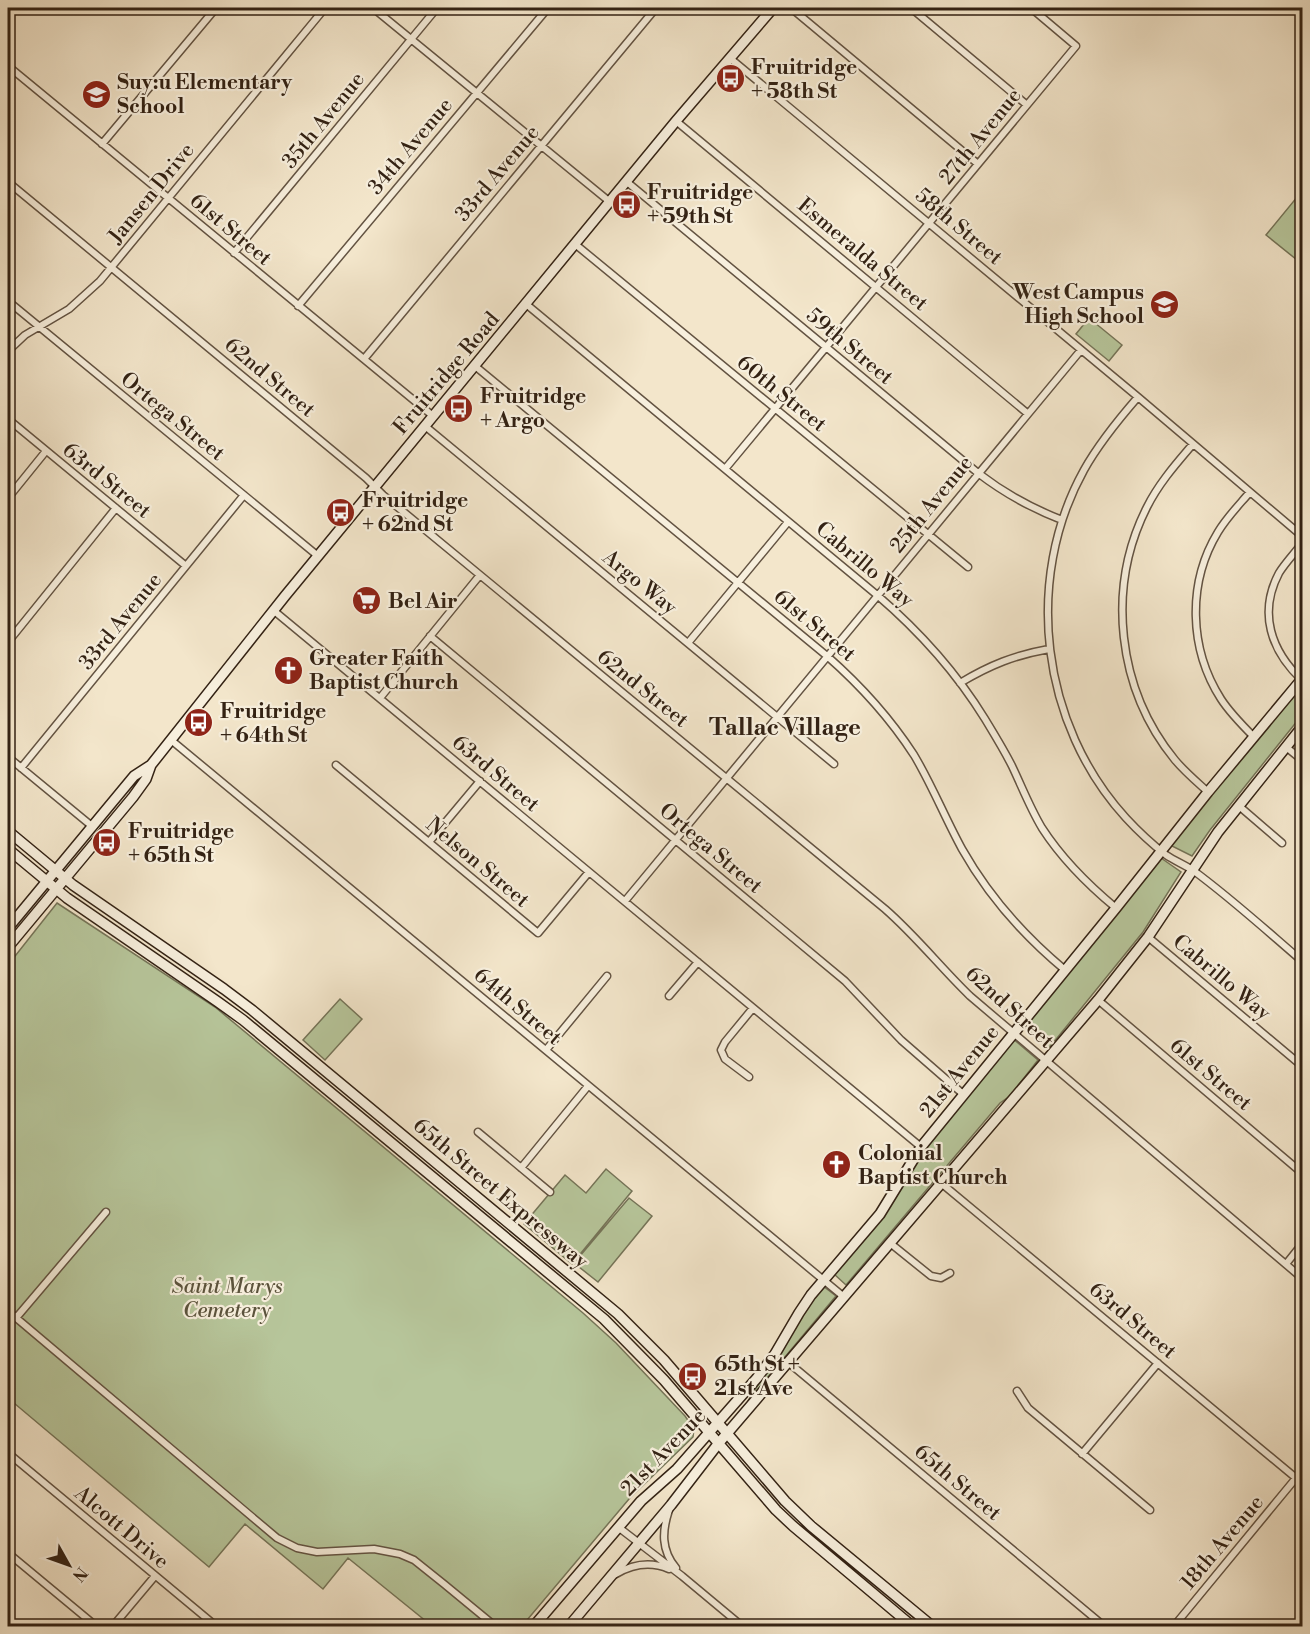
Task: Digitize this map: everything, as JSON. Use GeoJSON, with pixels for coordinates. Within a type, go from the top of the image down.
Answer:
{"type":"FeatureCollection","features":[{"type":"Feature","properties":{"kind":"main road","name":"Fruitridge Road"},"geometry":{"type":"LineString","coordinates":[[8,928],[134,776],[151,765],[273,610],[676,121],[773,8]]}},
{"type":"Feature","properties":{"kind":"main road","name":"21st Avenue"},"geometry":{"type":"LineString","coordinates":[[534,1626],[641,1501],[677,1469],[757,1378],[823,1280],[880,1214],[921,1147],[1208,792],[1302,680]]}},
{"type":"Feature","properties":{"kind":"main road","name":"21st Avenue"},"geometry":{"type":"LineString","coordinates":[[569,1626],[671,1505],[718,1444],[1098,1000],[1148,937],[1218,832],[1302,727]]}},
{"type":"Feature","properties":{"kind":"main road","name":"Fruitridge Road"},"geometry":{"type":"LineString","coordinates":[[8,947],[146,779],[151,765]]}},
{"type":"Feature","properties":{"kind":"main road","name":"65th Street Expressway"},"geometry":{"type":"LineString","coordinates":[[8,831],[66,879],[252,1010],[599,1298],[664,1360],[785,1501],[811,1526],[932,1626]]}},
{"type":"Feature","properties":{"kind":"main road","name":"65th Street Expressway"},"geometry":{"type":"LineString","coordinates":[[8,849],[57,890],[243,1020],[604,1319],[664,1380],[776,1510],[912,1626]]}},
{"type":"Feature","properties":{"kind":"street"},"geometry":{"type":"LineString","coordinates":[[102,144],[216,8]]}},
{"type":"Feature","properties":{"kind":"street","name":"Jansen Drive"},"geometry":{"type":"LineString","coordinates":[[8,351],[25,335],[40,328],[84,297],[111,268],[325,8]]}},
{"type":"Feature","properties":{"kind":"street"},"geometry":{"type":"LineString","coordinates":[[373,8],[610,202]]}},
{"type":"Feature","properties":{"kind":"street","name":"35th Avenue"},"geometry":{"type":"LineString","coordinates":[[234,253],[437,8]]}},
{"type":"Feature","properties":{"kind":"street","name":"34th Avenue"},"geometry":{"type":"LineString","coordinates":[[298,306],[548,8]]}},
{"type":"Feature","properties":{"kind":"street","name":"33rd Avenue"},"geometry":{"type":"LineString","coordinates":[[364,359],[656,8]]}},
{"type":"Feature","properties":{"kind":"street"},"geometry":{"type":"LineString","coordinates":[[791,8],[978,164]]}},
{"type":"Feature","properties":{"kind":"street"},"geometry":{"type":"LineString","coordinates":[[910,8],[1027,105]]}},
{"type":"Feature","properties":{"kind":"street","name":"27th Avenue"},"geometry":{"type":"LineString","coordinates":[[725,469],[1076,45],[1031,8]]}},
{"type":"Feature","properties":{"kind":"street","name":"58th Street"},"geometry":{"type":"LineString","coordinates":[[731,59],[1302,536]]}},
{"type":"Feature","properties":{"kind":"street","name":"61st Street"},"geometry":{"type":"LineString","coordinates":[[8,66],[433,416]]}},
{"type":"Feature","properties":{"kind":"street","name":"Esmeralda Street"},"geometry":{"type":"LineString","coordinates":[[676,121],[1027,413]]}},
{"type":"Feature","properties":{"kind":"street","name":"62nd Street"},"geometry":{"type":"LineString","coordinates":[[8,182],[902,924],[970,996],[1302,1278]]}},
{"type":"Feature","properties":{"kind":"street","name":"59th Street"},"geometry":{"type":"LineString","coordinates":[[627,182],[978,473],[1016,500],[1062,520]]}},
{"type":"Feature","properties":{"kind":"street","name":"60th Street"},"geometry":{"type":"LineString","coordinates":[[575,244],[968,567]]}},
{"type":"Feature","properties":{"kind":"street","name":"Ortega Street"},"geometry":{"type":"LineString","coordinates":[[8,301],[318,556]]}},
{"type":"Feature","properties":{"kind":"street","name":"Cabrillo Way"},"geometry":{"type":"LineString","coordinates":[[526,304],[908,623],[960,683],[998,741],[1032,809],[1050,839],[1088,885],[1116,908]]}},
{"type":"Feature","properties":{"kind":"street","name":"25th Avenue"},"geometry":{"type":"LineString","coordinates":[[625,902],[1080,350]]}},
{"type":"Feature","properties":{"kind":"street","name":"61st Street"},"geometry":{"type":"LineString","coordinates":[[475,366],[827,656],[866,693],[897,731],[928,781],[963,850],[998,903],[1041,950],[1065,970]]}},
{"type":"Feature","properties":{"kind":"street"},"geometry":{"type":"LineString","coordinates":[[1138,397],[1109,431],[1083,471],[1062,520],[1053,555],[1047,611],[1049,649],[1065,717],[1085,760],[1106,793],[1125,816],[1161,850],[1193,871],[1302,962]]}},
{"type":"Feature","properties":{"kind":"street","name":"63rd Street"},"geometry":{"type":"LineString","coordinates":[[8,419],[186,566]]}},
{"type":"Feature","properties":{"kind":"street","name":"Argo Way"},"geometry":{"type":"LineString","coordinates":[[425,426],[834,764]]}},
{"type":"Feature","properties":{"kind":"street"},"geometry":{"type":"LineString","coordinates":[[1193,444],[1158,488],[1139,524],[1124,582],[1122,623],[1128,666],[1135,690],[1150,723],[1175,760],[1208,792]]}},
{"type":"Feature","properties":{"kind":"street"},"geometry":{"type":"LineString","coordinates":[[8,498],[46,451]]}},
{"type":"Feature","properties":{"kind":"street"},"geometry":{"type":"LineString","coordinates":[[1250,492],[1229,515],[1210,546],[1198,585],[1196,618],[1199,648],[1211,682],[1229,710],[1254,737]]}},
{"type":"Feature","properties":{"kind":"street","name":"33rd Avenue"},"geometry":{"type":"LineString","coordinates":[[21,768],[244,495]]}},
{"type":"Feature","properties":{"kind":"street"},"geometry":{"type":"LineString","coordinates":[[8,642],[116,508]]}},
{"type":"Feature","properties":{"kind":"street"},"geometry":{"type":"LineString","coordinates":[[688,643],[788,522]]}},
{"type":"Feature","properties":{"kind":"street"},"geometry":{"type":"LineString","coordinates":[[1302,543],[1286,563],[1274,584],[1269,616],[1272,638],[1277,648],[1289,668],[1302,680]]}},
{"type":"Feature","properties":{"kind":"street"},"geometry":{"type":"LineString","coordinates":[[380,698],[480,575]]}},
{"type":"Feature","properties":{"kind":"street","name":"63rd Street"},"geometry":{"type":"LineString","coordinates":[[273,610],[921,1147]]}},
{"type":"Feature","properties":{"kind":"street","name":"Ortega Street"},"geometry":{"type":"LineString","coordinates":[[430,636],[846,981],[901,1040],[963,1094]]}},
{"type":"Feature","properties":{"kind":"street"},"geometry":{"type":"LineString","coordinates":[[960,683],[980,670],[1003,660],[1049,649]]}},
{"type":"Feature","properties":{"kind":"street","name":"64th Street"},"geometry":{"type":"LineString","coordinates":[[171,740],[844,1297]]}},
{"type":"Feature","properties":{"kind":"street"},"geometry":{"type":"LineString","coordinates":[[1286,747],[1302,760]]}},
{"type":"Feature","properties":{"kind":"street"},"geometry":{"type":"LineString","coordinates":[[8,757],[93,826]]}},
{"type":"Feature","properties":{"kind":"street","name":"Nelson Street"},"geometry":{"type":"LineString","coordinates":[[336,765],[538,933],[589,872]]}},
{"type":"Feature","properties":{"kind":"street"},"geometry":{"type":"LineString","coordinates":[[429,842],[480,781]]}},
{"type":"Feature","properties":{"kind":"street"},"geometry":{"type":"LineString","coordinates":[[1239,806],[1282,843]]}},
{"type":"Feature","properties":{"kind":"street","name":"Cabrillo Way"},"geometry":{"type":"LineString","coordinates":[[1148,937],[1302,1066]]}},
{"type":"Feature","properties":{"kind":"street"},"geometry":{"type":"LineString","coordinates":[[669,996],[698,962]]}},
{"type":"Feature","properties":{"kind":"street"},"geometry":{"type":"LineString","coordinates":[[546,1050],[607,976]]}},
{"type":"Feature","properties":{"kind":"street","name":"61st Street"},"geometry":{"type":"LineString","coordinates":[[1098,1000],[1302,1173]]}},
{"type":"Feature","properties":{"kind":"street"},"geometry":{"type":"LineString","coordinates":[[749,1077],[725,1059],[721,1050],[753,1008]]}},
{"type":"Feature","properties":{"kind":"street"},"geometry":{"type":"LineString","coordinates":[[522,1168],[588,1086]]}},
{"type":"Feature","properties":{"kind":"street"},"geometry":{"type":"LineString","coordinates":[[478,1132],[550,1192]]}},
{"type":"Feature","properties":{"kind":"street","name":"63rd Street"},"geometry":{"type":"LineString","coordinates":[[942,1183],[1302,1484]]}},
{"type":"Feature","properties":{"kind":"street"},"geometry":{"type":"LineString","coordinates":[[16,1318],[106,1212]]}},
{"type":"Feature","properties":{"kind":"street"},"geometry":{"type":"LineString","coordinates":[[890,1243],[931,1276],[941,1278],[950,1273]]}},
{"type":"Feature","properties":{"kind":"street"},"geometry":{"type":"LineString","coordinates":[[1286,1264],[1302,1244]]}},
{"type":"Feature","properties":{"kind":"street"},"geometry":{"type":"LineString","coordinates":[[8,1311],[277,1538],[297,1548],[318,1552],[374,1549],[400,1554],[414,1560],[495,1626]]}},
{"type":"Feature","properties":{"kind":"street","name":"65th Street"},"geometry":{"type":"LineString","coordinates":[[789,1363],[1104,1626]]}},
{"type":"Feature","properties":{"kind":"street"},"geometry":{"type":"LineString","coordinates":[[1082,1454],[1158,1363]]}},
{"type":"Feature","properties":{"kind":"street"},"geometry":{"type":"LineString","coordinates":[[1017,1391],[1028,1408],[1150,1510]]}},
{"type":"Feature","properties":{"kind":"street","name":"Alcott Drive"},"geometry":{"type":"LineString","coordinates":[[8,1453],[216,1626]]}},
{"type":"Feature","properties":{"kind":"street","name":"18th Avenue"},"geometry":{"type":"LineString","coordinates":[[1174,1626],[1296,1478]]}},
{"type":"Feature","properties":{"kind":"street"},"geometry":{"type":"LineString","coordinates":[[671,1505],[664,1526],[664,1544],[672,1563],[682,1576]]}},
{"type":"Feature","properties":{"kind":"street"},"geometry":{"type":"LineString","coordinates":[[618,1527],[742,1626]]}},
{"type":"Feature","properties":{"kind":"street"},"geometry":{"type":"LineString","coordinates":[[8,1553],[96,1626]]}},
{"type":"Feature","properties":{"kind":"street"},"geometry":{"type":"LineString","coordinates":[[610,1577],[632,1566],[649,1564],[666,1568],[682,1576]]}},
{"type":"Feature","properties":{"kind":"street"},"geometry":{"type":"LineString","coordinates":[[113,1626],[155,1576]]}},
{"type":"Feature","properties":{"kind":"green space"},"geometry":{"type":"Polygon","coordinates":[[[1302,191],[1302,264],[1266,235],[1302,191]]]}},
{"type":"Feature","properties":{"kind":"green space"},"geometry":{"type":"Polygon","coordinates":[[[1089,318],[1122,345],[1109,361],[1076,334],[1089,318]]]}},
{"type":"Feature","properties":{"kind":"green space"},"geometry":{"type":"Polygon","coordinates":[[[1302,684],[1302,715],[1210,830],[1192,856],[1170,845],[1302,684]]]}},
{"type":"Feature","properties":{"kind":"green space"},"geometry":{"type":"Polygon","coordinates":[[[1161,858],[1181,872],[1143,932],[1049,1048],[1024,1026],[1161,858]]]}},
{"type":"Feature","properties":{"kind":"green space","name":"Saint Marys Cemetery"},"geometry":{"type":"Polygon","coordinates":[[[57,903],[215,1007],[583,1313],[616,1343],[685,1416],[694,1429],[693,1437],[629,1499],[522,1626],[432,1626],[348,1558],[323,1589],[245,1524],[209,1567],[8,1398],[8,965],[57,903]]]}},
{"type":"Feature","properties":{"kind":"green space"},"geometry":{"type":"Polygon","coordinates":[[[340,999],[362,1019],[325,1060],[303,1040],[340,999]]]}},
{"type":"Feature","properties":{"kind":"green space"},"geometry":{"type":"Polygon","coordinates":[[[1012,1038],[1038,1060],[1010,1096],[1000,1103],[846,1285],[834,1274],[882,1217],[901,1189],[923,1149],[1012,1038]]]}},
{"type":"Feature","properties":{"kind":"green space"},"geometry":{"type":"Polygon","coordinates":[[[606,1169],[632,1191],[572,1264],[524,1224],[565,1175],[586,1193],[606,1169]]]}},
{"type":"Feature","properties":{"kind":"green space"},"geometry":{"type":"Polygon","coordinates":[[[629,1198],[652,1216],[598,1282],[574,1263],[629,1198]]]}},
{"type":"Feature","properties":{"kind":"green space"},"geometry":{"type":"Polygon","coordinates":[[[823,1286],[836,1296],[748,1401],[803,1313],[823,1286]]]}},
{"type":"Feature","properties":{"kind":"place","name":"Fruitridge + 58th St"},"geometry":{"type":"Point","coordinates":[730,79]}},
{"type":"Feature","properties":{"kind":"place","name":"Suy:u Elementary School"},"geometry":{"type":"Point","coordinates":[96,94]}},
{"type":"Feature","properties":{"kind":"place","name":"Fruitridge + 59th St"},"geometry":{"type":"Point","coordinates":[626,204]}},
{"type":"Feature","properties":{"kind":"place","name":"West Campus High School"},"geometry":{"type":"Point","coordinates":[1165,304]}},
{"type":"Feature","properties":{"kind":"place","name":"Fruitridge + Argo"},"geometry":{"type":"Point","coordinates":[459,408]}},
{"type":"Feature","properties":{"kind":"place","name":"Fruitridge + 62nd St"},"geometry":{"type":"Point","coordinates":[341,512]}},
{"type":"Feature","properties":{"kind":"place","name":"Bel Air"},"geometry":{"type":"Point","coordinates":[367,601]}},
{"type":"Feature","properties":{"kind":"place","name":"Greater Faith Baptist Church"},"geometry":{"type":"Point","coordinates":[288,670]}},
{"type":"Feature","properties":{"kind":"place","name":"Fruitridge + 64th St"},"geometry":{"type":"Point","coordinates":[199,723]}},
{"type":"Feature","properties":{"kind":"place","name":"Fruitridge + 65th St"},"geometry":{"type":"Point","coordinates":[107,843]}},
{"type":"Feature","properties":{"kind":"place","name":"Colonial Baptist Church"},"geometry":{"type":"Point","coordinates":[837,1165]}},
{"type":"Feature","properties":{"kind":"place","name":"65th St + 21st Ave"},"geometry":{"type":"Point","coordinates":[693,1376]}},
{"type":"Feature","properties":{"kind":"district","name":"Tallac Village"},"geometry":{"type":"Point","coordinates":[785,727]}}]}
